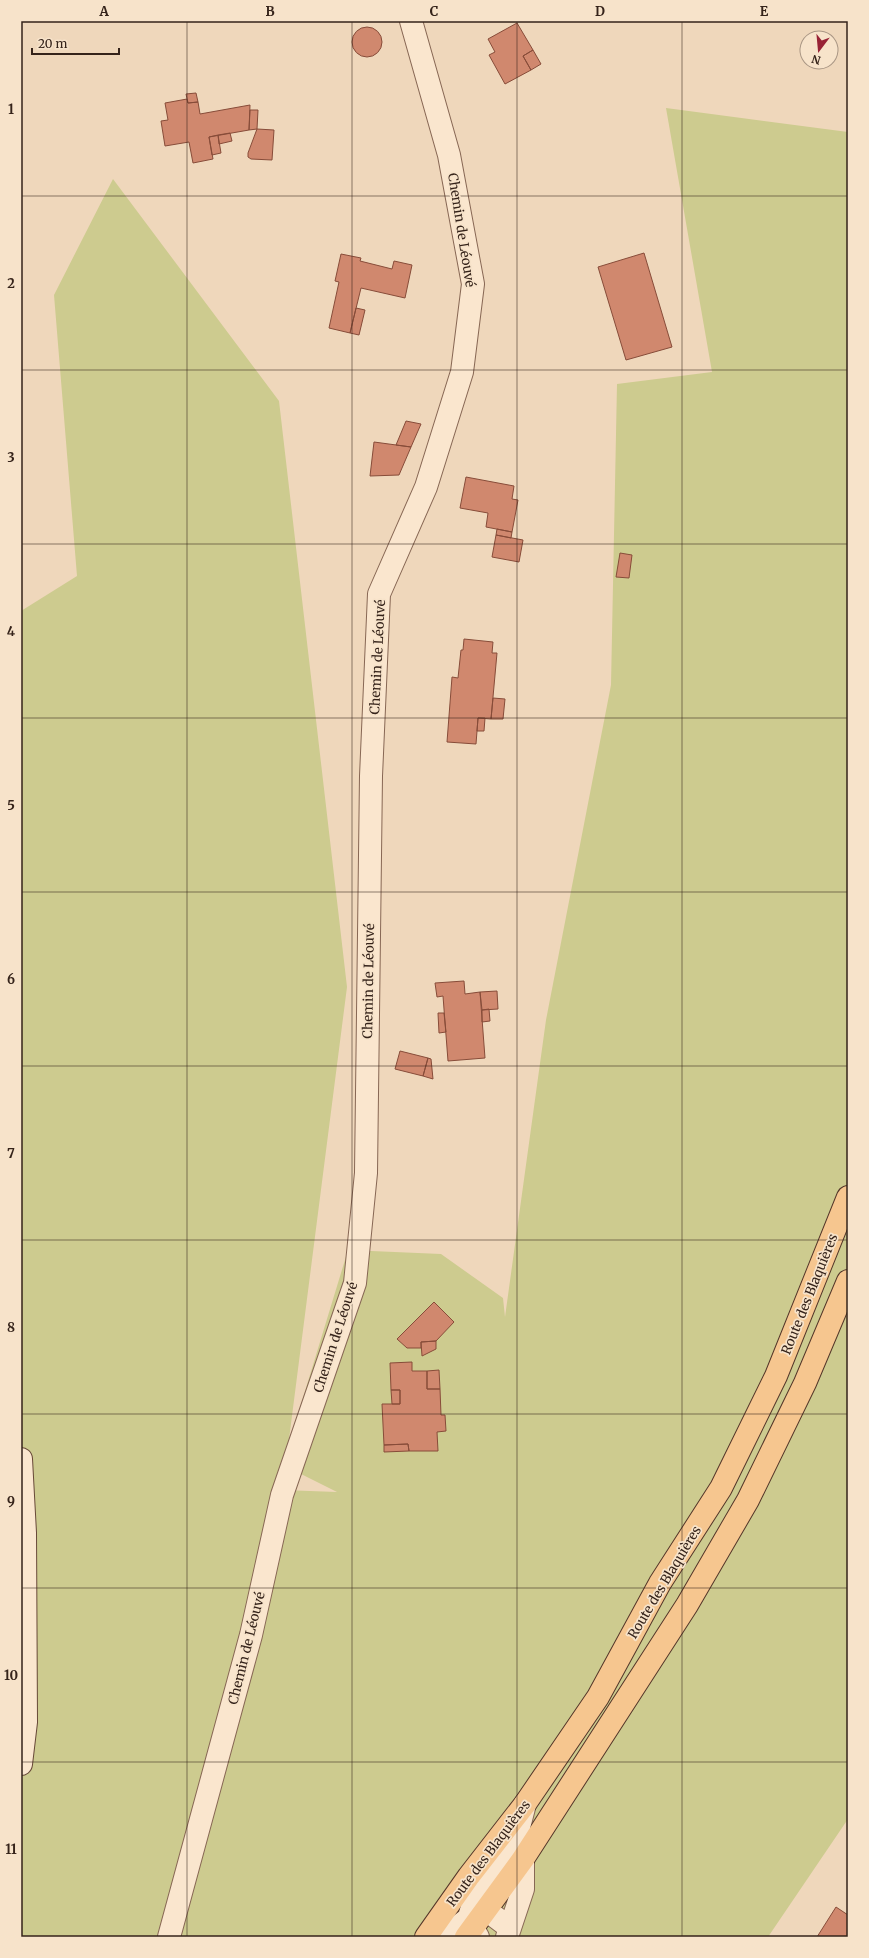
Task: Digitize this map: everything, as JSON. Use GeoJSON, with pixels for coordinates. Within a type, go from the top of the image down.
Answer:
{"type":"FeatureCollection","features":[{"type":"Feature","properties":{"kind":"main road","name":"Route des Blaquières"},"geometry":{"type":"LineString","coordinates":[[426,1937],[469,1876],[525,1804],[598,1697],[660,1583],[721,1488],[776,1376],[848,1197]]}},
{"type":"Feature","properties":{"kind":"main road"},"geometry":{"type":"LineString","coordinates":[[475,1926],[523,1859],[687,1605],[748,1500],[805,1383],[848,1281]]}},
{"type":"Feature","properties":{"kind":"street","name":"Chemin de Léouvé"},"geometry":{"type":"LineString","coordinates":[[169,1937],[251,1635],[282,1495],[355,1283],[366,1173],[371,776],[379,594],[426,487],[462,372],[473,284],[449,155],[411,21]]}},
{"type":"Feature","properties":{"kind":"street"},"geometry":{"type":"LineString","coordinates":[[21,1459],[25,1533],[26,1722],[21,1764]]}},
{"type":"Feature","properties":{"kind":"street"},"geometry":{"type":"LineString","coordinates":[[475,1926],[476,1894],[517,1835],[525,1804]]}},
{"type":"Feature","properties":{"kind":"street"},"geometry":{"type":"LineString","coordinates":[[449,1937],[456,1928],[475,1926],[508,1932],[522,1889],[523,1859]]}},
{"type":"Feature","properties":{"kind":"shaded area"},"geometry":{"type":"Polygon","coordinates":[[[666,108],[848,132],[848,1819],[768,1937],[21,1937],[21,611],[77,576],[54,295],[113,179],[279,401],[347,987],[288,1447],[348,1250],[441,1254],[503,1298],[505,1317],[546,1020],[611,685],[617,384],[712,372],[666,108]],[[285,1466],[282,1490],[337,1492],[285,1466]]]}},
{"type":"Feature","properties":{"kind":"building"},"geometry":{"type":"Polygon","coordinates":[[[517,23],[533,50],[523,56],[531,70],[505,84],[489,55],[495,52],[488,39],[517,23]]]}},
{"type":"Feature","properties":{"kind":"building"},"geometry":{"type":"Polygon","coordinates":[[[367,27],[378,31],[382,42],[378,53],[367,57],[356,53],[352,42],[356,31],[367,27]]]}},
{"type":"Feature","properties":{"kind":"building"},"geometry":{"type":"Polygon","coordinates":[[[533,50],[541,64],[531,70],[523,56],[533,50]]]}},
{"type":"Feature","properties":{"kind":"building"},"geometry":{"type":"Polygon","coordinates":[[[196,93],[198,102],[188,103],[186,94],[196,93]]]}},
{"type":"Feature","properties":{"kind":"building"},"geometry":{"type":"Polygon","coordinates":[[[187,99],[188,103],[198,102],[200,114],[250,105],[249,130],[209,137],[213,159],[193,163],[189,142],[165,146],[161,121],[168,120],[165,103],[187,99]]]}},
{"type":"Feature","properties":{"kind":"building"},"geometry":{"type":"Polygon","coordinates":[[[250,110],[258,110],[257,129],[249,130],[250,110]]]}},
{"type":"Feature","properties":{"kind":"building"},"geometry":{"type":"Polygon","coordinates":[[[257,129],[274,130],[272,160],[251,159],[248,157],[248,153],[257,129]]]}},
{"type":"Feature","properties":{"kind":"building"},"geometry":{"type":"Polygon","coordinates":[[[230,133],[232,141],[219,144],[218,135],[230,133]]]}},
{"type":"Feature","properties":{"kind":"building"},"geometry":{"type":"Polygon","coordinates":[[[218,135],[221,153],[212,155],[209,137],[218,135]]]}},
{"type":"Feature","properties":{"kind":"building"},"geometry":{"type":"Polygon","coordinates":[[[644,253],[672,347],[626,360],[598,267],[644,253]]]}},
{"type":"Feature","properties":{"kind":"building"},"geometry":{"type":"Polygon","coordinates":[[[341,254],[361,258],[360,261],[392,269],[394,261],[412,265],[405,298],[361,288],[350,333],[329,328],[339,282],[335,281],[341,254]]]}},
{"type":"Feature","properties":{"kind":"building"},"geometry":{"type":"Polygon","coordinates":[[[356,308],[365,310],[359,335],[350,333],[356,308]]]}},
{"type":"Feature","properties":{"kind":"building"},"geometry":{"type":"Polygon","coordinates":[[[406,421],[421,424],[411,447],[396,445],[406,421]]]}},
{"type":"Feature","properties":{"kind":"building"},"geometry":{"type":"Polygon","coordinates":[[[374,442],[411,447],[399,475],[370,476],[374,442]]]}},
{"type":"Feature","properties":{"kind":"building"},"geometry":{"type":"Polygon","coordinates":[[[466,477],[514,486],[512,499],[518,500],[512,532],[486,527],[488,513],[460,508],[466,477]]]}},
{"type":"Feature","properties":{"kind":"building"},"geometry":{"type":"Polygon","coordinates":[[[497,529],[512,532],[511,538],[496,535],[497,529]]]}},
{"type":"Feature","properties":{"kind":"building"},"geometry":{"type":"Polygon","coordinates":[[[496,535],[523,540],[519,562],[492,557],[496,535]]]}},
{"type":"Feature","properties":{"kind":"building"},"geometry":{"type":"Polygon","coordinates":[[[620,553],[632,555],[629,578],[616,577],[620,553]]]}},
{"type":"Feature","properties":{"kind":"building"},"geometry":{"type":"Polygon","coordinates":[[[464,639],[493,642],[492,653],[497,653],[491,719],[478,718],[476,744],[447,742],[452,677],[458,678],[461,650],[463,650],[464,639]]]}},
{"type":"Feature","properties":{"kind":"building"},"geometry":{"type":"Polygon","coordinates":[[[493,698],[505,699],[503,719],[491,719],[493,698]]]}},
{"type":"Feature","properties":{"kind":"building"},"geometry":{"type":"Polygon","coordinates":[[[478,718],[485,718],[484,731],[477,731],[478,718]]]}},
{"type":"Feature","properties":{"kind":"building"},"geometry":{"type":"Polygon","coordinates":[[[464,981],[465,994],[480,992],[485,1058],[448,1061],[443,996],[437,997],[435,983],[464,981]]]}},
{"type":"Feature","properties":{"kind":"building"},"geometry":{"type":"Polygon","coordinates":[[[497,991],[498,1009],[482,1010],[480,992],[497,991]]]}},
{"type":"Feature","properties":{"kind":"building"},"geometry":{"type":"Polygon","coordinates":[[[489,1009],[490,1021],[482,1022],[482,1010],[489,1009]]]}},
{"type":"Feature","properties":{"kind":"building"},"geometry":{"type":"Polygon","coordinates":[[[438,1013],[444,1013],[446,1032],[439,1033],[438,1013]]]}},
{"type":"Feature","properties":{"kind":"building"},"geometry":{"type":"Polygon","coordinates":[[[400,1051],[428,1058],[423,1076],[395,1069],[400,1051]]]}},
{"type":"Feature","properties":{"kind":"building"},"geometry":{"type":"Polygon","coordinates":[[[428,1058],[431,1059],[433,1079],[423,1076],[428,1058]]]}},
{"type":"Feature","properties":{"kind":"building"},"geometry":{"type":"Polygon","coordinates":[[[434,1302],[454,1322],[436,1341],[421,1342],[421,1348],[407,1348],[397,1339],[434,1302]]]}},
{"type":"Feature","properties":{"kind":"building"},"geometry":{"type":"Polygon","coordinates":[[[436,1341],[436,1349],[422,1356],[421,1342],[436,1341]]]}},
{"type":"Feature","properties":{"kind":"building"},"geometry":{"type":"Polygon","coordinates":[[[412,1362],[412,1371],[427,1371],[427,1389],[440,1389],[441,1415],[445,1415],[446,1431],[437,1432],[438,1451],[409,1451],[408,1444],[384,1445],[382,1404],[400,1404],[400,1390],[391,1390],[390,1363],[412,1362]]]}},
{"type":"Feature","properties":{"kind":"building"},"geometry":{"type":"Polygon","coordinates":[[[439,1370],[440,1389],[427,1389],[427,1371],[439,1370]]]}},
{"type":"Feature","properties":{"kind":"building"},"geometry":{"type":"Polygon","coordinates":[[[391,1390],[400,1390],[400,1404],[392,1404],[391,1390]]]}},
{"type":"Feature","properties":{"kind":"building"},"geometry":{"type":"Polygon","coordinates":[[[408,1444],[409,1451],[384,1452],[384,1445],[408,1444]]]}},
{"type":"Feature","properties":{"kind":"building"},"geometry":{"type":"Polygon","coordinates":[[[836,1907],[848,1915],[848,1937],[817,1937],[836,1907]]]}}]}
